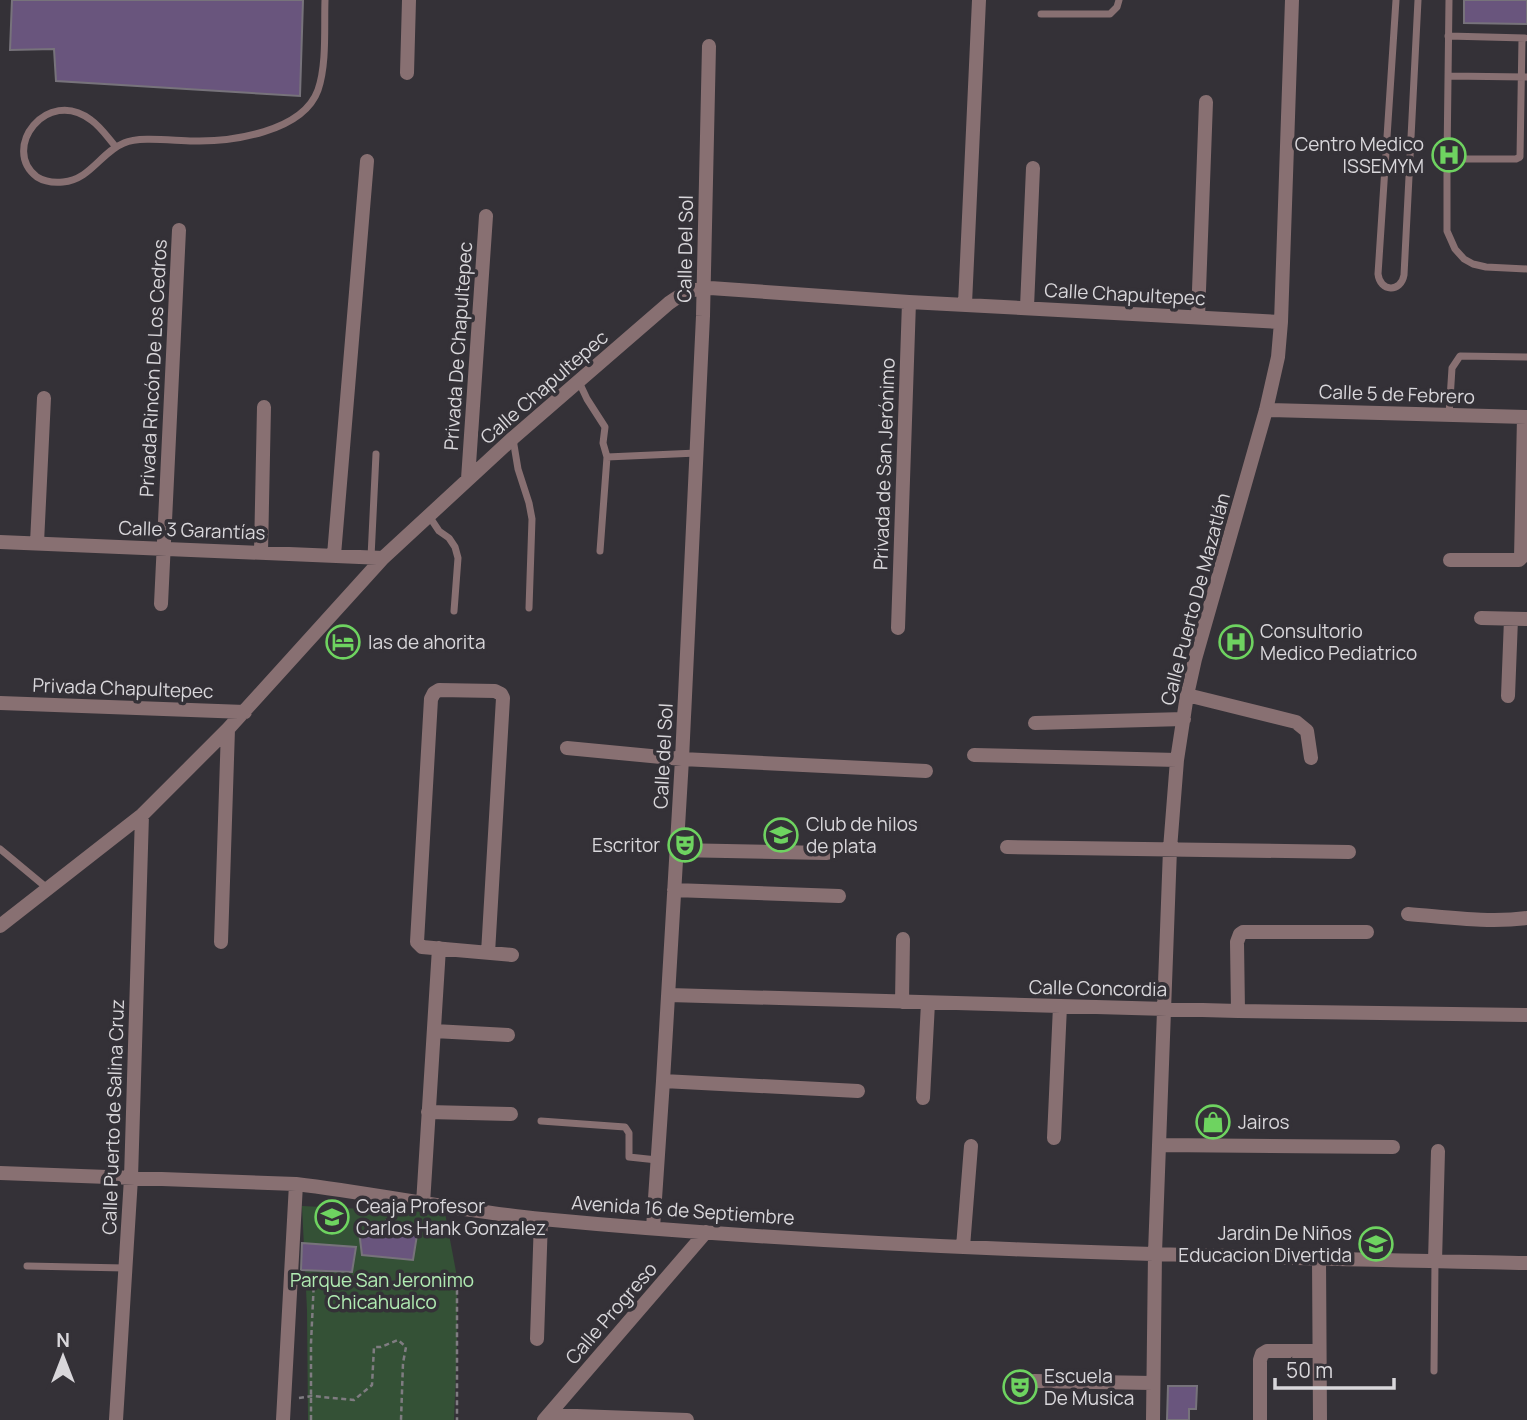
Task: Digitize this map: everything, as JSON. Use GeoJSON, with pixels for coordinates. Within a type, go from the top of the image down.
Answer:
{"type":"FeatureCollection","features":[{"type":"Feature","properties":{"kind":"street"},"geometry":{"type":"LineString","coordinates":[[407,73],[410,0]]}},
{"type":"Feature","properties":{"kind":"street"},"geometry":{"type":"LineString","coordinates":[[965,304],[979,0]]}},
{"type":"Feature","properties":{"kind":"street","name":"Calle Puerto De Mazatlán"},"geometry":{"type":"LineString","coordinates":[[1153,1420],[1155,1254],[1170,849],[1177,760],[1195,659],[1276,368],[1292,0]]}},
{"type":"Feature","properties":{"kind":"street","name":"Calle Del Sol"},"geometry":{"type":"LineString","coordinates":[[697,453],[704,288],[709,46]]}},
{"type":"Feature","properties":{"kind":"street"},"geometry":{"type":"LineString","coordinates":[[1198,317],[1206,102]]}},
{"type":"Feature","properties":{"kind":"street"},"geometry":{"type":"LineString","coordinates":[[334,555],[367,161]]}},
{"type":"Feature","properties":{"kind":"street"},"geometry":{"type":"LineString","coordinates":[[1027,307],[1032,168]]}},
{"type":"Feature","properties":{"kind":"street","name":"Privada De Chapultepec"},"geometry":{"type":"LineString","coordinates":[[468,479],[486,216]]}},
{"type":"Feature","properties":{"kind":"street","name":"Privada Rincón De Los Cedros"},"geometry":{"type":"LineString","coordinates":[[161,604],[179,230]]}},
{"type":"Feature","properties":{"kind":"street","name":"Calle Chapultepec"},"geometry":{"type":"LineString","coordinates":[[0,926],[142,815],[244,712],[377,558],[684,292],[704,288],[1280,322]]}},
{"type":"Feature","properties":{"kind":"street","name":"Privada de San Jerónimo"},"geometry":{"type":"LineString","coordinates":[[898,628],[908,302]]}},
{"type":"Feature","properties":{"kind":"street"},"geometry":{"type":"LineString","coordinates":[[37,543],[44,398]]}},
{"type":"Feature","properties":{"kind":"street"},"geometry":{"type":"LineString","coordinates":[[261,552],[264,407]]}},
{"type":"Feature","properties":{"kind":"street","name":"Calle 5 de Febrero"},"geometry":{"type":"LineString","coordinates":[[1266,410],[1526,417]]}},
{"type":"Feature","properties":{"kind":"street"},"geometry":{"type":"LineString","coordinates":[[1450,560],[1521,558],[1526,417]]}},
{"type":"Feature","properties":{"kind":"street","name":"Calle del Sol"},"geometry":{"type":"LineString","coordinates":[[653,1228],[669,995],[697,453]]}},
{"type":"Feature","properties":{"kind":"street","name":"Calle 3 Garantías"},"geometry":{"type":"LineString","coordinates":[[0,542],[377,558]]}},
{"type":"Feature","properties":{"kind":"street"},"geometry":{"type":"LineString","coordinates":[[1481,618],[1527,619]]}},
{"type":"Feature","properties":{"kind":"street"},"geometry":{"type":"LineString","coordinates":[[1508,696],[1511,619]]}},
{"type":"Feature","properties":{"kind":"street"},"geometry":{"type":"LineString","coordinates":[[488,953],[503,698],[495,691],[439,690],[431,699],[417,942],[422,947],[439,948],[488,953],[512,955]]}},
{"type":"Feature","properties":{"kind":"street"},"geometry":{"type":"LineString","coordinates":[[1187,695],[1296,722],[1307,731],[1311,758]]}},
{"type":"Feature","properties":{"kind":"street","name":"Privada Chapultepec"},"geometry":{"type":"LineString","coordinates":[[0,702],[244,712]]}},
{"type":"Feature","properties":{"kind":"street"},"geometry":{"type":"LineString","coordinates":[[1035,723],[1184,719]]}},
{"type":"Feature","properties":{"kind":"street"},"geometry":{"type":"LineString","coordinates":[[221,942],[228,729]]}},
{"type":"Feature","properties":{"kind":"street"},"geometry":{"type":"LineString","coordinates":[[567,748],[682,759],[926,771]]}},
{"type":"Feature","properties":{"kind":"street"},"geometry":{"type":"LineString","coordinates":[[974,755],[1177,760]]}},
{"type":"Feature","properties":{"kind":"street","name":"Calle Puerto de Salina Cruz"},"geometry":{"type":"LineString","coordinates":[[116,1420],[131,1178],[142,815]]}},
{"type":"Feature","properties":{"kind":"street"},"geometry":{"type":"LineString","coordinates":[[1007,847],[1349,852]]}},
{"type":"Feature","properties":{"kind":"street"},"geometry":{"type":"LineString","coordinates":[[676,850],[827,853]]}},
{"type":"Feature","properties":{"kind":"street"},"geometry":{"type":"LineString","coordinates":[[674,890],[839,897]]}},
{"type":"Feature","properties":{"kind":"street"},"geometry":{"type":"LineString","coordinates":[[1408,914],[1488,920],[1527,918]]}},
{"type":"Feature","properties":{"kind":"street"},"geometry":{"type":"LineString","coordinates":[[1238,1011],[1237,942],[1243,932],[1367,932]]}},
{"type":"Feature","properties":{"kind":"street"},"geometry":{"type":"LineString","coordinates":[[902,1002],[904,939]]}},
{"type":"Feature","properties":{"kind":"street"},"geometry":{"type":"LineString","coordinates":[[423,1204],[439,948]]}},
{"type":"Feature","properties":{"kind":"street","name":"Calle Concordia"},"geometry":{"type":"LineString","coordinates":[[669,995],[1238,1011],[1527,1015]]}},
{"type":"Feature","properties":{"kind":"street"},"geometry":{"type":"LineString","coordinates":[[923,1098],[928,1003]]}},
{"type":"Feature","properties":{"kind":"street"},"geometry":{"type":"LineString","coordinates":[[1054,1138],[1060,1006]]}},
{"type":"Feature","properties":{"kind":"street"},"geometry":{"type":"LineString","coordinates":[[434,1031],[509,1035]]}},
{"type":"Feature","properties":{"kind":"street"},"geometry":{"type":"LineString","coordinates":[[663,1081],[858,1091]]}},
{"type":"Feature","properties":{"kind":"street"},"geometry":{"type":"LineString","coordinates":[[428,1112],[511,1114]]}},
{"type":"Feature","properties":{"kind":"street"},"geometry":{"type":"LineString","coordinates":[[1160,1145],[1393,1147]]}},
{"type":"Feature","properties":{"kind":"street"},"geometry":{"type":"LineString","coordinates":[[963,1247],[971,1146]]}},
{"type":"Feature","properties":{"kind":"street"},"geometry":{"type":"LineString","coordinates":[[1435,1261],[1438,1151]]}},
{"type":"Feature","properties":{"kind":"street","name":"Avenida 16 de Septiembre"},"geometry":{"type":"LineString","coordinates":[[0,1173],[296,1184],[541,1219],[848,1242],[1155,1254],[1527,1263]]}},
{"type":"Feature","properties":{"kind":"street"},"geometry":{"type":"LineString","coordinates":[[284,1420],[296,1184]]}},
{"type":"Feature","properties":{"kind":"street"},"geometry":{"type":"LineString","coordinates":[[537,1339],[541,1219]]}},
{"type":"Feature","properties":{"kind":"street","name":"Calle Progreso"},"geometry":{"type":"LineString","coordinates":[[546,1417],[706,1232]]}},
{"type":"Feature","properties":{"kind":"street"},"geometry":{"type":"LineString","coordinates":[[1319,1258],[1320,1420]]}},
{"type":"Feature","properties":{"kind":"street"},"geometry":{"type":"LineString","coordinates":[[1260,1420],[1262,1354],[1268,1351],[1319,1351]]}},
{"type":"Feature","properties":{"kind":"street"},"geometry":{"type":"LineString","coordinates":[[1034,1381],[1153,1382]]}},
{"type":"Feature","properties":{"kind":"street"},"geometry":{"type":"LineString","coordinates":[[546,1417],[687,1420]]}},
{"type":"Feature","properties":{"kind":"lane"},"geometry":{"type":"LineString","coordinates":[[116,148],[91,119],[67,109],[44,113],[34,120],[24,130],[18,153],[20,161],[41,180],[53,183],[69,182],[85,174],[124,143],[238,138],[270,130],[290,121],[312,102],[318,92],[323,62],[325,0]]}},
{"type":"Feature","properties":{"kind":"lane"},"geometry":{"type":"LineString","coordinates":[[1041,14],[1110,14],[1117,7],[1119,0]]}},
{"type":"Feature","properties":{"kind":"lane"},"geometry":{"type":"LineString","coordinates":[[1396,0],[1378,274],[1384,287],[1393,288],[1402,284],[1404,275],[1418,0]]}},
{"type":"Feature","properties":{"kind":"lane"},"geometry":{"type":"LineString","coordinates":[[1449,0],[1447,223],[1451,241],[1464,259],[1473,264],[1527,269]]}},
{"type":"Feature","properties":{"kind":"lane"},"geometry":{"type":"LineString","coordinates":[[1447,159],[1520,157],[1525,77],[1525,38],[1448,36]]}},
{"type":"Feature","properties":{"kind":"lane"},"geometry":{"type":"LineString","coordinates":[[1449,76],[1525,77]]}},
{"type":"Feature","properties":{"kind":"lane"},"geometry":{"type":"LineString","coordinates":[[1449,415],[1452,368],[1460,356],[1527,357]]}},
{"type":"Feature","properties":{"kind":"lane"},"geometry":{"type":"LineString","coordinates":[[579,382],[605,427],[603,443],[607,457],[600,551]]}},
{"type":"Feature","properties":{"kind":"lane"},"geometry":{"type":"LineString","coordinates":[[513,438],[518,469],[532,519],[529,608]]}},
{"type":"Feature","properties":{"kind":"lane"},"geometry":{"type":"LineString","coordinates":[[607,457],[697,453]]}},
{"type":"Feature","properties":{"kind":"lane"},"geometry":{"type":"LineString","coordinates":[[376,454],[377,558]]}},
{"type":"Feature","properties":{"kind":"lane"},"geometry":{"type":"LineString","coordinates":[[429,515],[439,531],[449,538],[458,558],[454,611]]}},
{"type":"Feature","properties":{"kind":"lane"},"geometry":{"type":"LineString","coordinates":[[0,849],[47,888]]}},
{"type":"Feature","properties":{"kind":"lane"},"geometry":{"type":"LineString","coordinates":[[541,1121],[625,1127],[629,1133],[629,1157],[657,1160]]}},
{"type":"Feature","properties":{"kind":"lane"},"geometry":{"type":"LineString","coordinates":[[1434,1371],[1435,1261]]}},
{"type":"Feature","properties":{"kind":"lane"},"geometry":{"type":"LineString","coordinates":[[27,1266],[125,1268]]}},
{"type":"Feature","properties":{"kind":"path"},"geometry":{"type":"LineString","coordinates":[[311,1420],[314,1280],[457,1284],[457,1420]]}},
{"type":"Feature","properties":{"kind":"path"},"geometry":{"type":"LineString","coordinates":[[285,1399],[312,1396],[354,1400],[372,1385],[374,1347],[398,1340],[406,1347],[401,1420]]}},
{"type":"Feature","properties":{"kind":"green space","name":"Parque San Jeronimo Chicahualco"},"geometry":{"type":"Polygon","coordinates":[[[302,1206],[445,1213],[457,1277],[454,1420],[308,1420],[302,1206]]]}},
{"type":"Feature","properties":{"kind":"building"},"geometry":{"type":"Polygon","coordinates":[[[12,0],[303,0],[300,96],[56,81],[54,49],[10,50],[12,0]]]}},
{"type":"Feature","properties":{"kind":"building"},"geometry":{"type":"Polygon","coordinates":[[[1464,0],[1527,0],[1527,24],[1464,23],[1464,0]]]}},
{"type":"Feature","properties":{"kind":"building"},"geometry":{"type":"Polygon","coordinates":[[[359,1231],[417,1235],[413,1260],[362,1255],[359,1231]]]}},
{"type":"Feature","properties":{"kind":"building"},"geometry":{"type":"Polygon","coordinates":[[[302,1243],[356,1247],[352,1272],[301,1270],[302,1243]]]}},
{"type":"Feature","properties":{"kind":"building"},"geometry":{"type":"Polygon","coordinates":[[[1168,1386],[1197,1386],[1196,1409],[1189,1409],[1189,1420],[1167,1420],[1168,1386]]]}},
{"type":"Feature","properties":{"kind":"place","name":"Centro Medico ISSEMYM"},"geometry":{"type":"Point","coordinates":[1449,155]}},
{"type":"Feature","properties":{"kind":"place","name":"las de ahorita"},"geometry":{"type":"Point","coordinates":[343,642]}},
{"type":"Feature","properties":{"kind":"place","name":"Consultorio Medico Pediatrico"},"geometry":{"type":"Point","coordinates":[1236,642]}},
{"type":"Feature","properties":{"kind":"place","name":"Club de hilos de plata"},"geometry":{"type":"Point","coordinates":[781,835]}},
{"type":"Feature","properties":{"kind":"place","name":"Escritor"},"geometry":{"type":"Point","coordinates":[685,845]}},
{"type":"Feature","properties":{"kind":"place","name":"Jairos"},"geometry":{"type":"Point","coordinates":[1213,1122]}},
{"type":"Feature","properties":{"kind":"place","name":"Ceaja Profesor Carlos Hank Gonzalez"},"geometry":{"type":"Point","coordinates":[332,1217]}},
{"type":"Feature","properties":{"kind":"place","name":"Jardin De Niños Educacion Divertida"},"geometry":{"type":"Point","coordinates":[1376,1244]}},
{"type":"Feature","properties":{"kind":"place","name":"Escuela De Musica"},"geometry":{"type":"Point","coordinates":[1020,1387]}}]}
